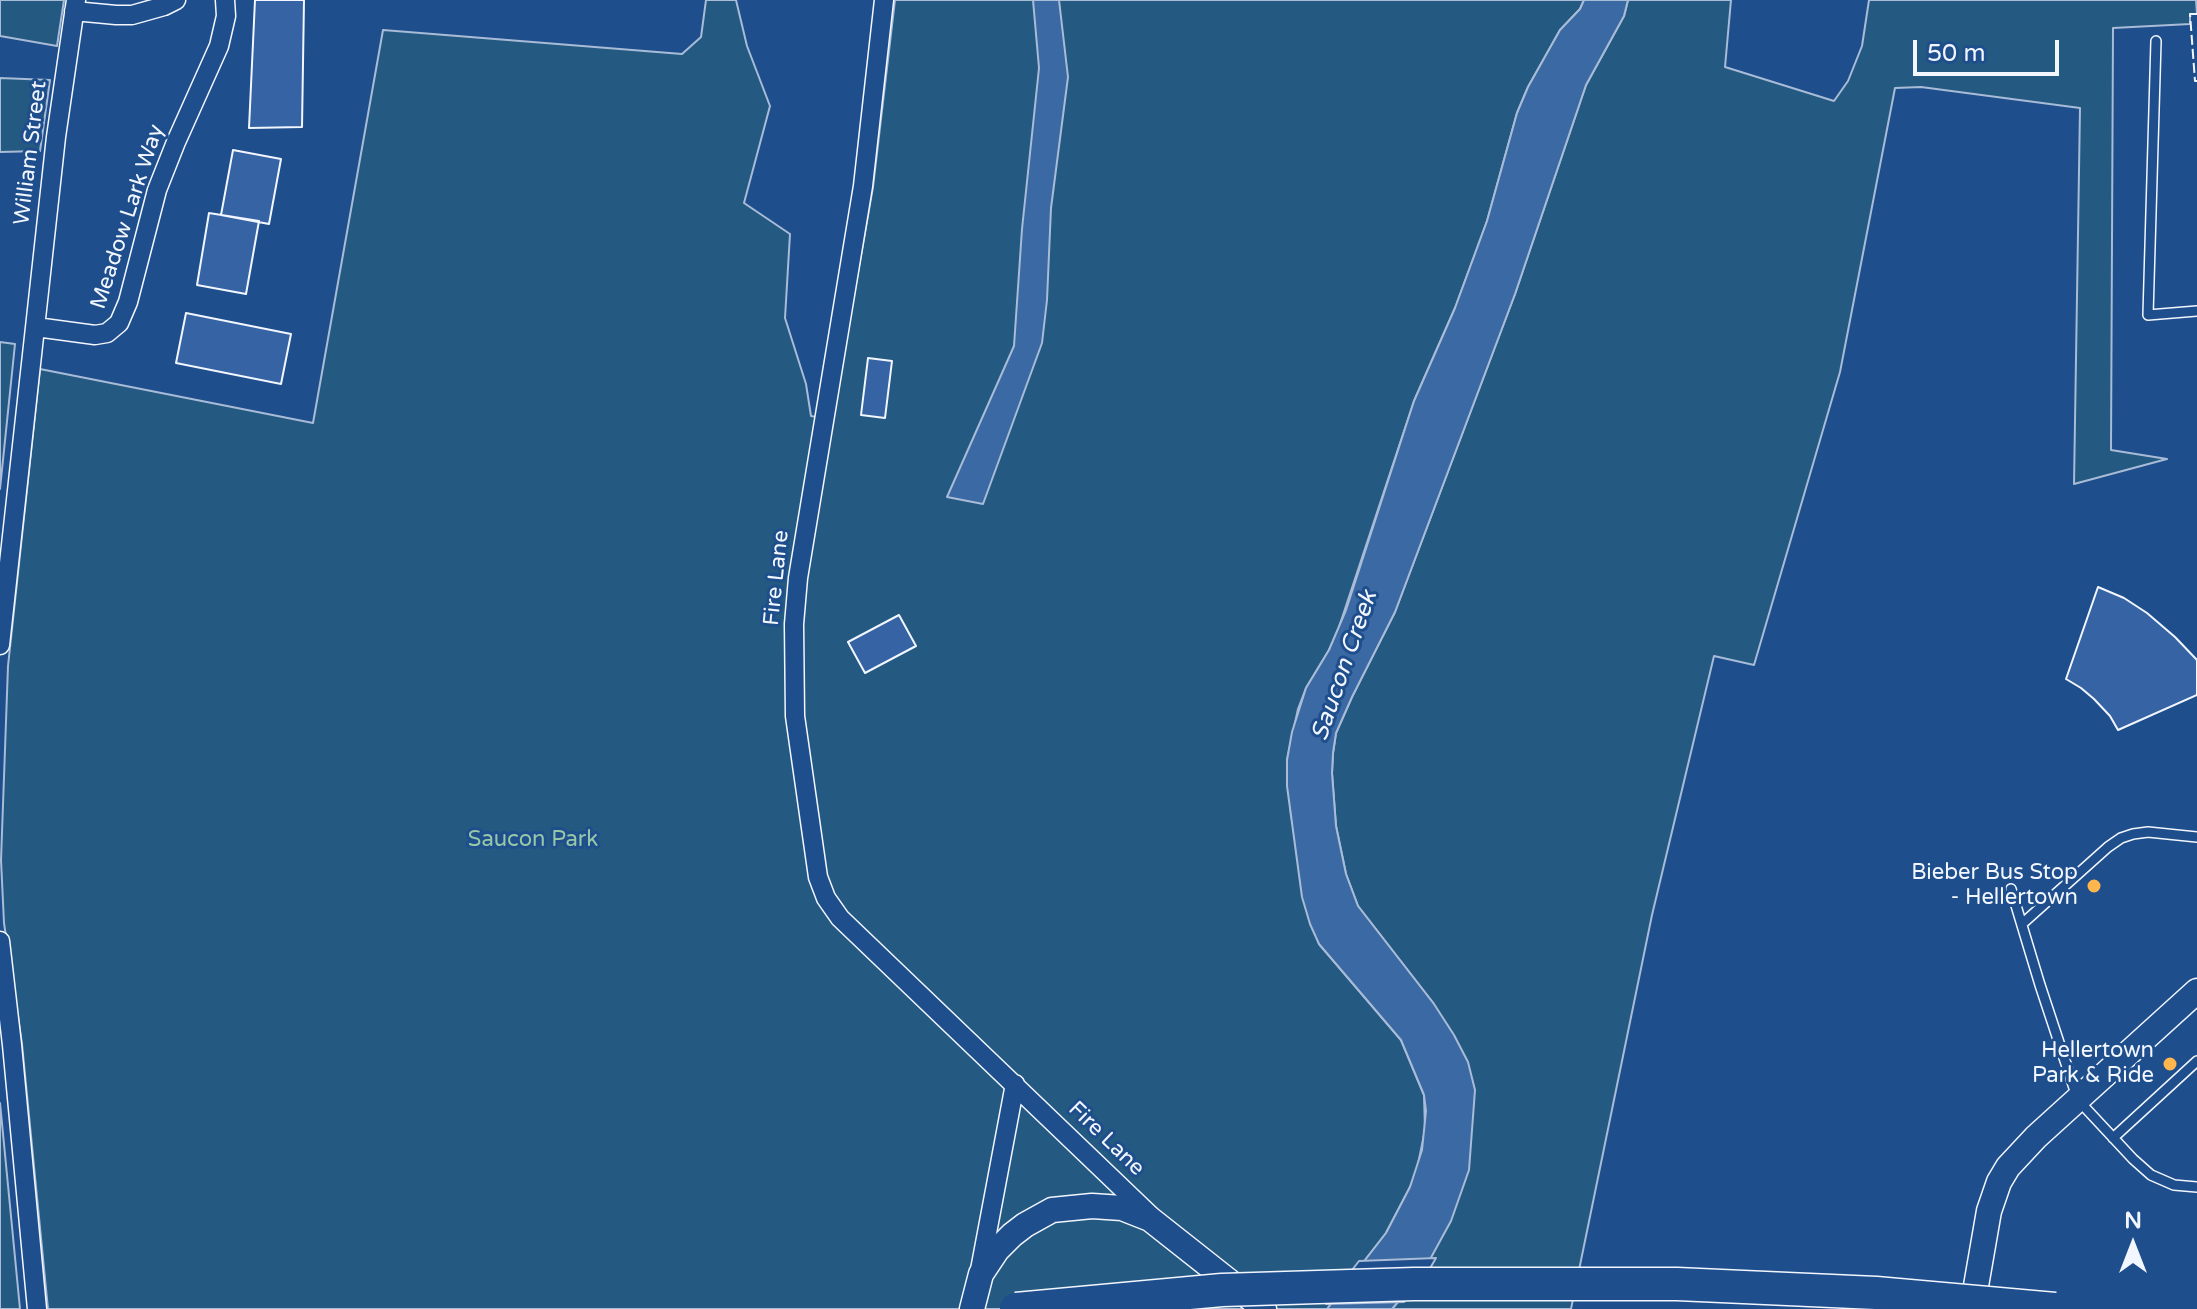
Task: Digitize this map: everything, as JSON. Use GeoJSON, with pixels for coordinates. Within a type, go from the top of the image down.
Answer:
{"type":"FeatureCollection","features":[{"type":"Feature","properties":{"kind":"highway"},"geometry":{"type":"LineString","coordinates":[[1016,1309],[1222,1290],[1461,1284],[1693,1285],[1876,1293],[2055,1309]]}},
{"type":"Feature","properties":{"kind":"street"},"geometry":{"type":"LineString","coordinates":[[75,6],[116,15],[132,15],[176,0]]}},
{"type":"Feature","properties":{"kind":"street","name":"Meadow Lark Way"},"geometry":{"type":"LineString","coordinates":[[36,327],[95,335],[107,333],[119,323],[128,302],[157,190],[219,46],[226,16],[225,0]]}},
{"type":"Feature","properties":{"kind":"street","name":"Fire Lane"},"geometry":{"type":"LineString","coordinates":[[884,0],[863,186],[798,578],[794,624],[795,716],[818,877],[826,898],[840,918],[1163,1228]]}},
{"type":"Feature","properties":{"kind":"street","name":"William Street"},"geometry":{"type":"LineString","coordinates":[[0,645],[56,137],[75,6]]}},
{"type":"Feature","properties":{"kind":"street"},"geometry":{"type":"LineString","coordinates":[[0,941],[37,1309]]}},
{"type":"Feature","properties":{"kind":"street"},"geometry":{"type":"LineString","coordinates":[[1972,1309],[1987,1220],[1999,1182],[2008,1167],[2197,991]]}},
{"type":"Feature","properties":{"kind":"street"},"geometry":{"type":"LineString","coordinates":[[975,1298],[1015,1084]]}},
{"type":"Feature","properties":{"kind":"street"},"geometry":{"type":"LineString","coordinates":[[975,1298],[988,1261],[997,1250],[1025,1225],[1052,1210],[1078,1206],[1122,1208],[1137,1213],[1163,1228],[1264,1309]]}},
{"type":"Feature","properties":{"kind":"lane"},"geometry":{"type":"LineString","coordinates":[[2156,41],[2148,315],[2197,311]]}},
{"type":"Feature","properties":{"kind":"lane"},"geometry":{"type":"LineString","coordinates":[[2022,924],[2121,838],[2148,832],[2197,837]]}},
{"type":"Feature","properties":{"kind":"lane"},"geometry":{"type":"LineString","coordinates":[[2011,889],[2078,1100],[2154,1178],[2174,1185],[2197,1187]]}},
{"type":"Feature","properties":{"kind":"lane"},"geometry":{"type":"LineString","coordinates":[[2113,1138],[2197,1061]]}},
{"type":"Feature","properties":{"kind":"green space"},"geometry":{"type":"Polygon","coordinates":[[[0,0],[64,0],[57,46],[0,36],[0,0]]]}},
{"type":"Feature","properties":{"kind":"green space","name":"Saucon Park"},"geometry":{"type":"Polygon","coordinates":[[[706,0],[736,0],[747,46],[770,106],[744,203],[790,234],[785,318],[806,384],[811,416],[832,420],[873,187],[895,0],[1584,0],[1580,9],[1560,30],[1517,113],[1487,221],[1455,308],[1414,401],[1338,630],[1298,709],[1287,760],[1291,815],[1319,944],[1401,1040],[1424,1095],[1425,1130],[1410,1187],[1386,1233],[1327,1309],[48,1309],[22,1044],[4,923],[1,860],[8,666],[40,369],[313,423],[383,30],[682,54],[701,37],[706,0]]]}},
{"type":"Feature","properties":{"kind":"green space"},"geometry":{"type":"Polygon","coordinates":[[[1628,0],[1731,0],[1725,67],[1834,101],[1848,81],[1862,46],[1869,0],[2196,0],[2197,14],[2190,14],[2190,24],[2113,28],[2111,450],[2167,459],[2074,484],[2080,108],[1921,87],[1895,88],[1840,372],[1754,665],[1714,656],[1652,915],[1571,1309],[1392,1309],[1422,1274],[1434,1004],[1358,906],[1346,874],[1336,826],[1332,773],[1336,733],[1395,612],[1515,294],[1586,85],[1624,16],[1628,0]]]}},
{"type":"Feature","properties":{"kind":"green space"},"geometry":{"type":"Polygon","coordinates":[[[0,78],[50,80],[40,151],[0,152],[0,78]]]}},
{"type":"Feature","properties":{"kind":"green space"},"geometry":{"type":"Polygon","coordinates":[[[0,342],[15,344],[0,489],[0,342]]]}},
{"type":"Feature","properties":{"kind":"green space"},"geometry":{"type":"Polygon","coordinates":[[[0,1103],[1,1113],[20,1309],[0,1309],[0,1103]]]}},
{"type":"Feature","properties":{"kind":"water"},"geometry":{"type":"Polygon","coordinates":[[[1033,0],[1059,0],[1068,77],[1051,208],[1047,300],[1042,343],[983,504],[947,497],[1014,346],[1022,229],[1039,68],[1033,0]]]}},
{"type":"Feature","properties":{"kind":"water","name":"Saucon Creek"},"geometry":{"type":"Polygon","coordinates":[[[1584,0],[1628,0],[1624,16],[1586,85],[1515,294],[1395,612],[1336,733],[1333,753],[1336,826],[1346,874],[1358,906],[1434,1004],[1468,1062],[1475,1090],[1469,1170],[1451,1221],[1422,1274],[1392,1309],[1327,1309],[1386,1233],[1410,1187],[1422,1150],[1426,1111],[1424,1095],[1401,1040],[1319,944],[1310,924],[1302,897],[1287,786],[1292,732],[1306,688],[1329,650],[1346,610],[1414,401],[1455,308],[1487,221],[1517,113],[1560,30],[1580,9],[1584,0]]]}},
{"type":"Feature","properties":{"kind":"pier"},"geometry":{"type":"Polygon","coordinates":[[[1436,1258],[1404,1302],[1326,1304],[1359,1261],[1436,1258]]]}},
{"type":"Feature","properties":{"kind":"building"},"geometry":{"type":"Polygon","coordinates":[[[255,0],[304,0],[302,127],[249,128],[255,0]]]}},
{"type":"Feature","properties":{"kind":"building"},"geometry":{"type":"Polygon","coordinates":[[[233,150],[281,159],[269,224],[221,215],[233,150]]]}},
{"type":"Feature","properties":{"kind":"building"},"geometry":{"type":"Polygon","coordinates":[[[209,213],[259,221],[246,294],[197,285],[209,213]]]}},
{"type":"Feature","properties":{"kind":"building"},"geometry":{"type":"Polygon","coordinates":[[[186,313],[291,334],[281,384],[176,363],[186,313]]]}},
{"type":"Feature","properties":{"kind":"building"},"geometry":{"type":"Polygon","coordinates":[[[868,358],[892,361],[885,418],[861,415],[868,358]]]}},
{"type":"Feature","properties":{"kind":"building"},"geometry":{"type":"Polygon","coordinates":[[[2098,587],[2124,598],[2147,613],[2197,660],[2197,695],[2118,730],[2094,699],[2066,679],[2098,587]]]}},
{"type":"Feature","properties":{"kind":"building"},"geometry":{"type":"Polygon","coordinates":[[[899,615],[916,646],[865,673],[848,642],[899,615]]]}},
{"type":"Feature","properties":{"kind":"fence"},"geometry":{"type":"LineString","coordinates":[[2197,14],[2190,14],[2197,81]]}},
{"type":"Feature","properties":{"kind":"place","name":"Bieber Bus Stop - Hellertown"},"geometry":{"type":"Point","coordinates":[2094,886]}},
{"type":"Feature","properties":{"kind":"place","name":"Hellertown Park & Ride"},"geometry":{"type":"Point","coordinates":[2170,1064]}}]}
